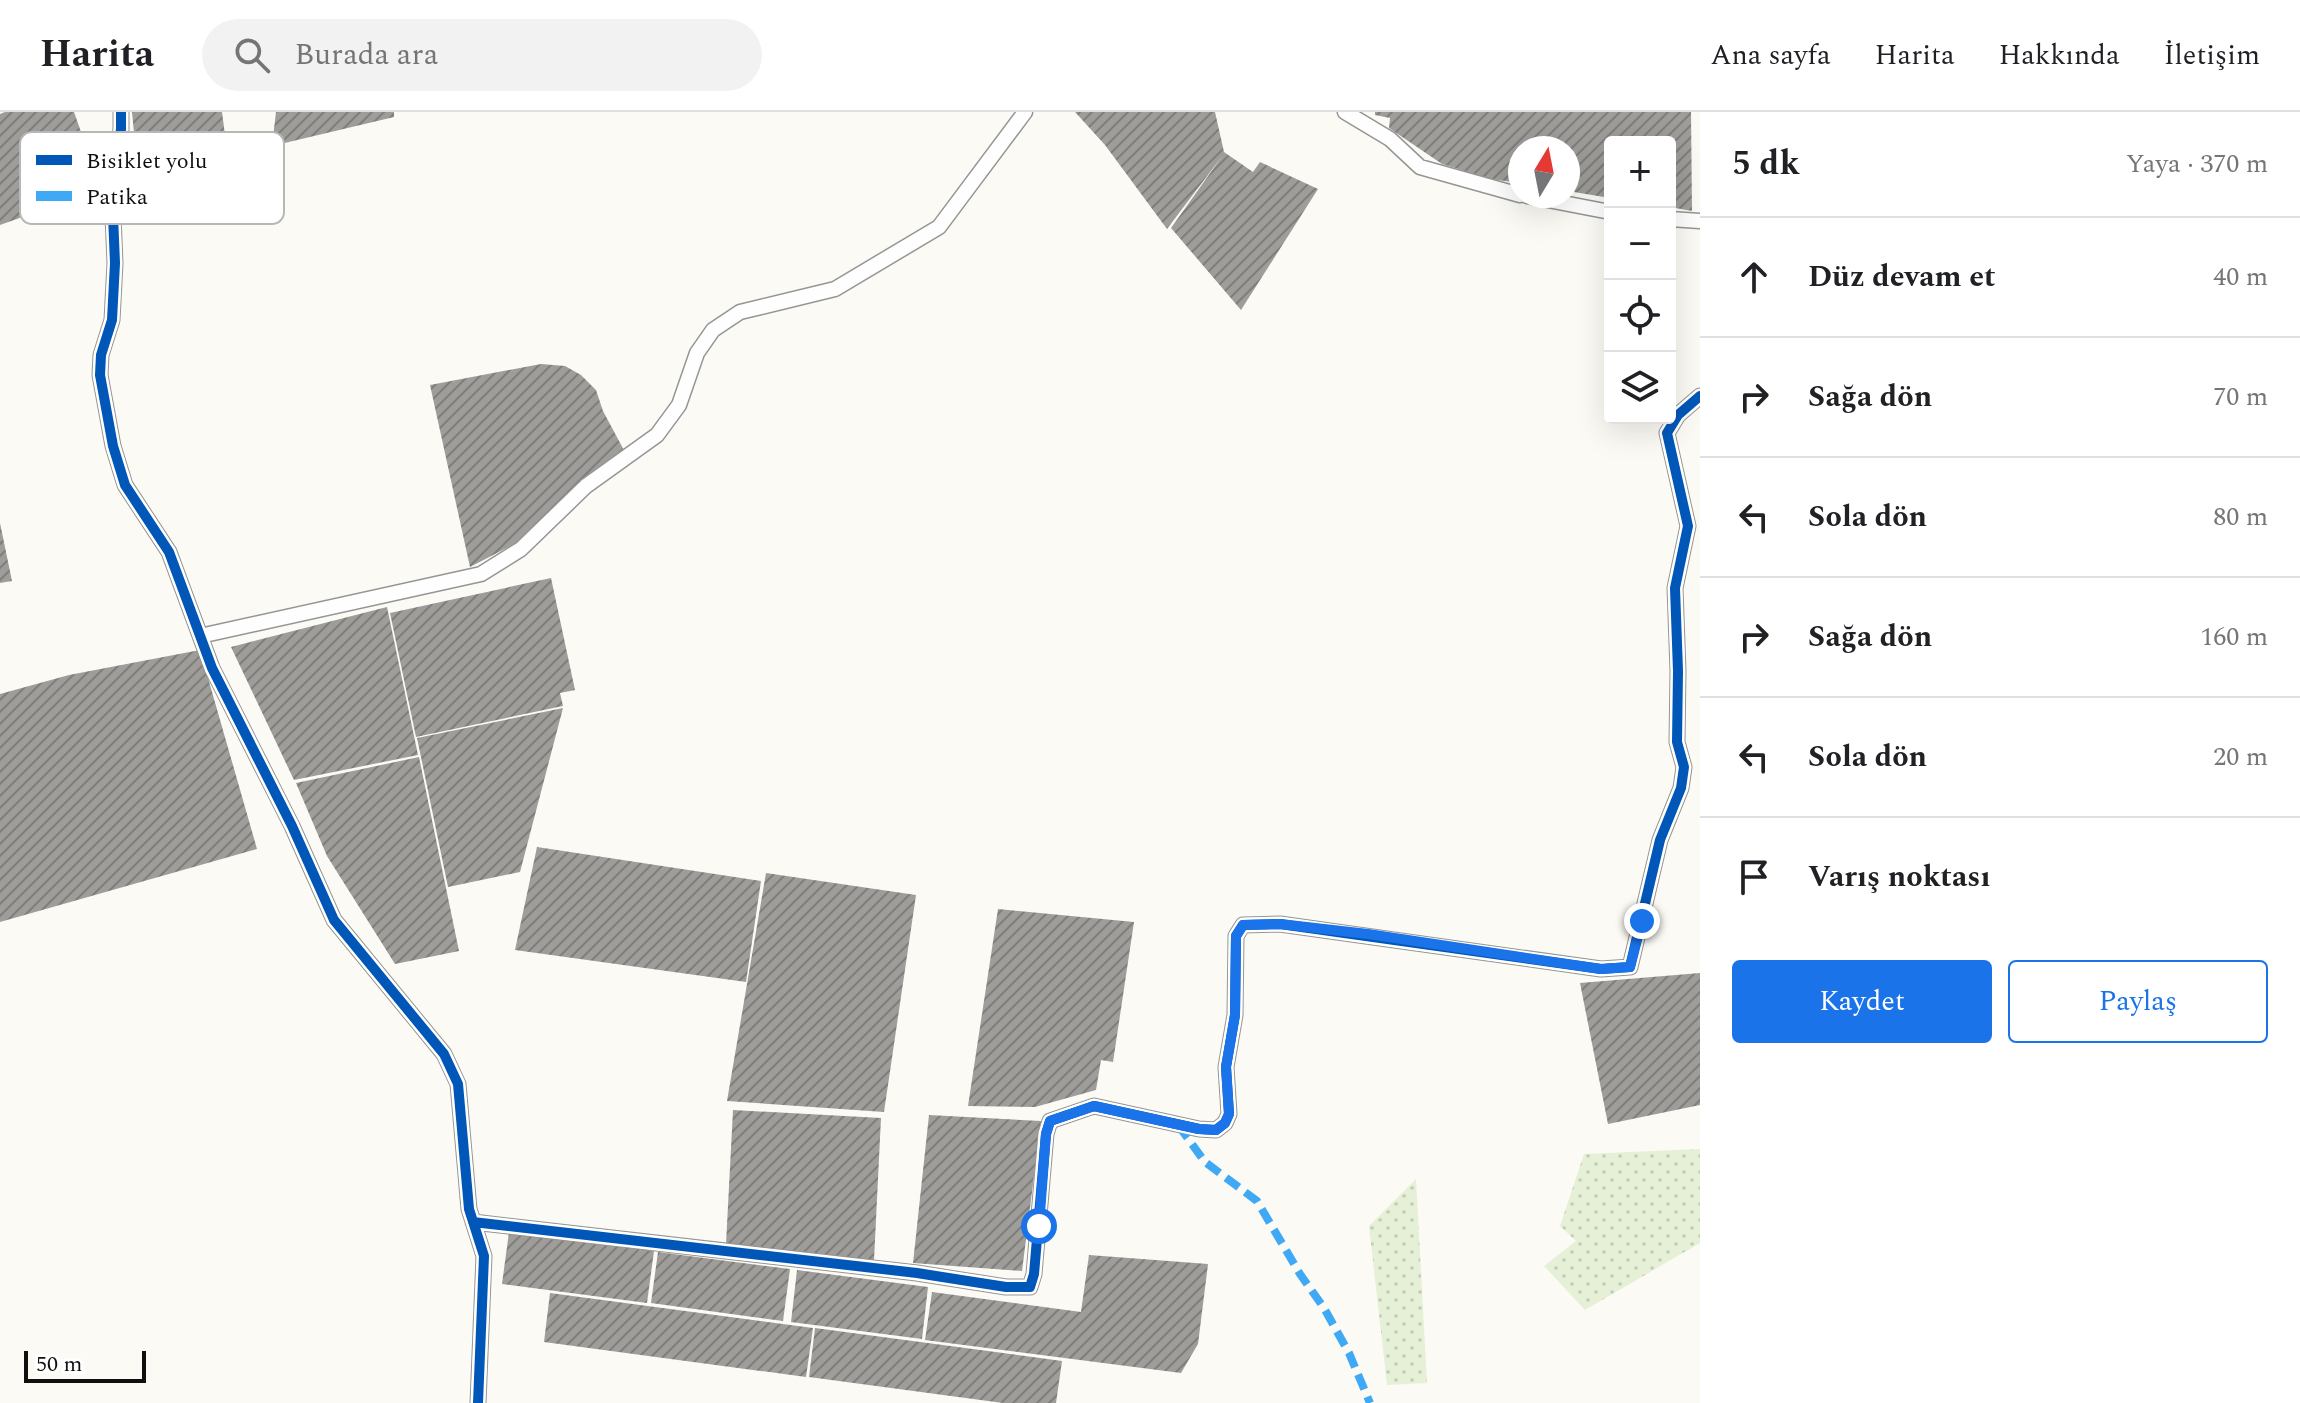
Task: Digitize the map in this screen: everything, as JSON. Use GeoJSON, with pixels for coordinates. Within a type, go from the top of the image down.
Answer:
{"type":"FeatureCollection","features":[{"type":"Feature","properties":{"kind":"street"},"geometry":{"type":"LineString","coordinates":[[121,112],[121,132]]}},
{"type":"Feature","properties":{"kind":"street"},"geometry":{"type":"LineString","coordinates":[[200,636],[481,574],[521,549],[586,486],[657,435],[679,405],[697,353],[713,330],[740,312],[835,289],[939,227],[1025,112]]}},
{"type":"Feature","properties":{"kind":"street"},"geometry":{"type":"LineString","coordinates":[[1345,112],[1390,139],[1420,167],[1508,192]]}},
{"type":"Feature","properties":{"kind":"street"},"geometry":{"type":"LineString","coordinates":[[1580,206],[1604,211]]}},
{"type":"Feature","properties":{"kind":"street"},"geometry":{"type":"LineString","coordinates":[[1676,219],[1700,221]]}},
{"type":"Feature","properties":{"kind":"street"},"geometry":{"type":"LineString","coordinates":[[113,224],[112,320],[101,355],[100,375],[113,446],[125,485],[169,552],[212,668],[292,826],[334,920],[444,1054],[458,1084],[469,1209],[484,1256],[478,1403]]}},
{"type":"Feature","properties":{"kind":"street"},"geometry":{"type":"LineString","coordinates":[[473,1222],[917,1273],[1006,1287],[1030,1287],[1034,1274],[1046,1134],[1050,1121],[1094,1106],[1199,1129],[1216,1130],[1225,1123],[1229,1114],[1226,1067],[1235,1015],[1236,936],[1243,925],[1280,924],[1601,969],[1630,967],[1660,840],[1681,788],[1684,767],[1677,742],[1675,588],[1688,526],[1667,433],[1678,415],[1700,396]]}},
{"type":"Feature","properties":{"kind":"green space"},"geometry":{"type":"Polygon","coordinates":[[[1700,1149],[1700,1243],[1585,1310],[1544,1266],[1576,1241],[1560,1226],[1584,1154],[1700,1149]]]}},
{"type":"Feature","properties":{"kind":"green space"},"geometry":{"type":"Polygon","coordinates":[[[1416,1179],[1427,1383],[1387,1385],[1369,1226],[1416,1179]]]}},
{"type":"Feature","properties":{"kind":"building"},"geometry":{"type":"Polygon","coordinates":[[[74,112],[81,132],[20,132],[20,218],[0,225],[0,114],[74,112]]]}},
{"type":"Feature","properties":{"kind":"building"},"geometry":{"type":"Polygon","coordinates":[[[132,112],[222,112],[225,132],[134,132],[132,112]]]}},
{"type":"Feature","properties":{"kind":"building"},"geometry":{"type":"Polygon","coordinates":[[[276,112],[394,112],[394,117],[284,143],[284,132],[274,132],[276,112]]]}},
{"type":"Feature","properties":{"kind":"building"},"geometry":{"type":"Polygon","coordinates":[[[1075,112],[1215,112],[1224,152],[1253,172],[1260,162],[1318,189],[1241,310],[1171,228],[1223,155],[1167,229],[1105,145],[1075,112]]]}},
{"type":"Feature","properties":{"kind":"building"},"geometry":{"type":"Polygon","coordinates":[[[1375,112],[1691,112],[1692,211],[1676,208],[1676,136],[1604,136],[1604,197],[1580,193],[1580,136],[1508,136],[1508,181],[1442,164],[1389,128],[1390,118],[1375,115],[1375,112]]]}},
{"type":"Feature","properties":{"kind":"building"},"geometry":{"type":"Polygon","coordinates":[[[541,364],[565,366],[581,375],[596,390],[603,411],[626,454],[518,542],[470,567],[430,385],[541,364]]]}},
{"type":"Feature","properties":{"kind":"building"},"geometry":{"type":"Polygon","coordinates":[[[0,523],[12,581],[0,583],[0,523]]]}},
{"type":"Feature","properties":{"kind":"building"},"geometry":{"type":"Polygon","coordinates":[[[551,578],[575,690],[560,693],[563,706],[416,737],[390,613],[551,578]]]}},
{"type":"Feature","properties":{"kind":"building"},"geometry":{"type":"Polygon","coordinates":[[[387,607],[418,755],[294,780],[231,647],[387,607]]]}},
{"type":"Feature","properties":{"kind":"building"},"geometry":{"type":"Polygon","coordinates":[[[200,650],[257,849],[0,922],[0,694],[69,675],[200,650]]]}},
{"type":"Feature","properties":{"kind":"building"},"geometry":{"type":"Polygon","coordinates":[[[563,708],[520,872],[448,887],[417,738],[563,708]]]}},
{"type":"Feature","properties":{"kind":"building"},"geometry":{"type":"Polygon","coordinates":[[[419,757],[459,951],[395,964],[327,856],[296,783],[419,757]]]}},
{"type":"Feature","properties":{"kind":"building"},"geometry":{"type":"Polygon","coordinates":[[[537,847],[761,881],[746,982],[515,950],[537,847]]]}},
{"type":"Feature","properties":{"kind":"building"},"geometry":{"type":"Polygon","coordinates":[[[766,873],[916,895],[884,1112],[727,1101],[766,873]]]}},
{"type":"Feature","properties":{"kind":"building"},"geometry":{"type":"Polygon","coordinates":[[[998,909],[1134,922],[1113,1062],[1101,1060],[1096,1090],[1035,1107],[968,1106],[998,909]]]}},
{"type":"Feature","properties":{"kind":"building"},"geometry":{"type":"Polygon","coordinates":[[[1700,973],[1700,1105],[1608,1124],[1580,983],[1700,973]]]}},
{"type":"Feature","properties":{"kind":"building"},"geometry":{"type":"Polygon","coordinates":[[[733,1110],[881,1118],[874,1260],[726,1244],[733,1110]]]}},
{"type":"Feature","properties":{"kind":"building"},"geometry":{"type":"Polygon","coordinates":[[[929,1115],[1041,1121],[1022,1271],[913,1263],[929,1115]]]}},
{"type":"Feature","properties":{"kind":"building"},"geometry":{"type":"Polygon","coordinates":[[[509,1232],[654,1251],[647,1303],[502,1284],[509,1232]]]}},
{"type":"Feature","properties":{"kind":"building"},"geometry":{"type":"Polygon","coordinates":[[[658,1252],[790,1269],[783,1321],[651,1303],[658,1252]]]}},
{"type":"Feature","properties":{"kind":"building"},"geometry":{"type":"Polygon","coordinates":[[[1089,1255],[1208,1264],[1198,1344],[1181,1373],[925,1340],[932,1292],[1081,1312],[1089,1255]]]}},
{"type":"Feature","properties":{"kind":"building"},"geometry":{"type":"Polygon","coordinates":[[[797,1270],[928,1287],[922,1339],[791,1322],[797,1270]]]}},
{"type":"Feature","properties":{"kind":"building"},"geometry":{"type":"Polygon","coordinates":[[[550,1293],[813,1328],[806,1377],[544,1342],[550,1293]]]}},
{"type":"Feature","properties":{"kind":"building"},"geometry":{"type":"Polygon","coordinates":[[[815,1328],[1062,1361],[1056,1403],[1003,1403],[809,1377],[815,1328]]]}},
{"type":"Feature","properties":{"kind":"marked path"},"geometry":{"type":"LineString","coordinates":[[1178,1125],[1205,1162],[1257,1201],[1324,1308],[1349,1353],[1370,1403]]}},
{"type":"Feature","properties":{"kind":"cycle path"},"geometry":{"type":"LineString","coordinates":[[121,112],[121,132]]}},
{"type":"Feature","properties":{"kind":"cycle path"},"geometry":{"type":"LineString","coordinates":[[113,224],[112,320],[101,355],[100,375],[113,446],[125,485],[169,552],[212,668],[292,826],[334,920],[444,1054],[458,1084],[469,1209],[484,1256],[478,1403]]}},
{"type":"Feature","properties":{"kind":"cycle path"},"geometry":{"type":"LineString","coordinates":[[473,1222],[917,1273],[1006,1287],[1030,1287],[1034,1274],[1046,1134],[1050,1121],[1094,1106],[1199,1129],[1216,1130],[1225,1123],[1229,1114],[1226,1067],[1235,1015],[1236,936],[1243,925],[1280,924],[1601,969],[1630,967],[1660,840],[1681,788],[1684,767],[1677,742],[1675,588],[1688,526],[1667,433],[1678,415],[1700,396]]}},
{"type":"Feature","properties":{"kind":"route"},"geometry":{"type":"LineString","coordinates":[[1039,1226],[1046,1134],[1050,1121],[1094,1106],[1199,1129],[1216,1130],[1225,1123],[1229,1114],[1226,1067],[1235,1015],[1236,936],[1243,925],[1280,924],[1368,934],[1601,969],[1630,967],[1642,921]]}}]}
